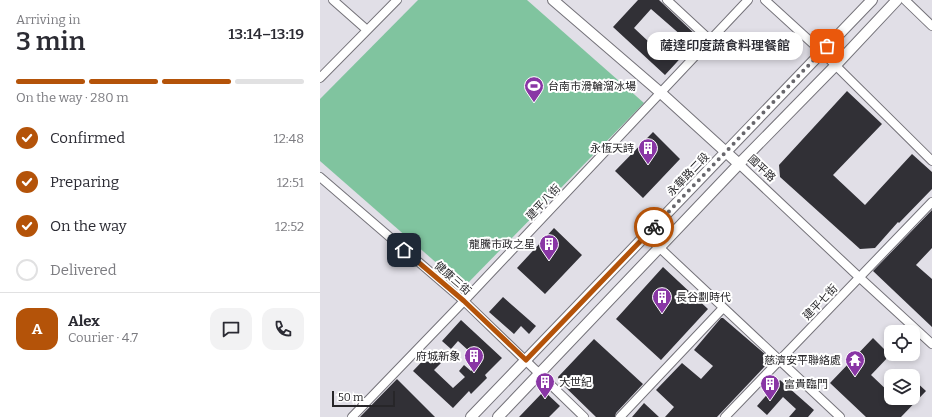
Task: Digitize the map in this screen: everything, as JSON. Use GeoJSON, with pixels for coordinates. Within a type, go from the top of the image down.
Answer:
{"type":"FeatureCollection","features":[{"type":"Feature","properties":{"kind":"street"},"geometry":{"type":"LineString","coordinates":[[332,0],[367,30]]}},
{"type":"Feature","properties":{"kind":"street"},"geometry":{"type":"LineString","coordinates":[[320,78],[397,0]]}},
{"type":"Feature","properties":{"kind":"street","name":"國平路"},"geometry":{"type":"LineString","coordinates":[[552,0],[661,92],[932,344]]}},
{"type":"Feature","properties":{"kind":"street"},"geometry":{"type":"LineString","coordinates":[[666,0],[710,40]]}},
{"type":"Feature","properties":{"kind":"street","name":"建平八街"},"geometry":{"type":"LineString","coordinates":[[352,417],[464,301],[748,0]]}},
{"type":"Feature","properties":{"kind":"street"},"geometry":{"type":"LineString","coordinates":[[765,0],[822,52],[932,161]]}},
{"type":"Feature","properties":{"kind":"street","name":"永華路二段"},"geometry":{"type":"LineString","coordinates":[[472,417],[872,0]]}},
{"type":"Feature","properties":{"kind":"street"},"geometry":{"type":"LineString","coordinates":[[498,417],[897,0]]}},
{"type":"Feature","properties":{"kind":"street"},"geometry":{"type":"LineString","coordinates":[[906,0],[932,26]]}},
{"type":"Feature","properties":{"kind":"street","name":"健康三街"},"geometry":{"type":"LineString","coordinates":[[320,177],[464,301],[584,417]]}},
{"type":"Feature","properties":{"kind":"street","name":"建平七街"},"geometry":{"type":"LineString","coordinates":[[725,417],[932,202]]}},
{"type":"Feature","properties":{"kind":"street"},"geometry":{"type":"LineString","coordinates":[[646,235],[779,360],[834,415]]}},
{"type":"Feature","properties":{"kind":"street"},"geometry":{"type":"LineString","coordinates":[[620,417],[723,308]]}},
{"type":"Feature","properties":{"kind":"green space"},"geometry":{"type":"Polygon","coordinates":[[[418,0],[527,0],[644,103],[464,287],[320,161],[320,99],[418,0]]]}},
{"type":"Feature","properties":{"kind":"building"},"geometry":{"type":"Polygon","coordinates":[[[638,0],[659,0],[699,38],[665,75],[613,27],[638,0]],[[651,9],[634,28],[664,56],[682,36],[651,9]]]}},
{"type":"Feature","properties":{"kind":"building"},"geometry":{"type":"Polygon","coordinates":[[[847,91],[882,124],[833,175],[865,205],[912,154],[932,172],[932,189],[899,223],[898,222],[875,248],[860,249],[780,177],[779,165],[847,91]]]}},
{"type":"Feature","properties":{"kind":"building","name":"永恆天詩"},"geometry":{"type":"Polygon","coordinates":[[[653,132],[680,159],[643,198],[615,171],[653,132]]]}},
{"type":"Feature","properties":{"kind":"building"},"geometry":{"type":"Polygon","coordinates":[[[932,210],[932,248],[916,265],[932,279],[932,327],[873,271],[932,210]]]}},
{"type":"Feature","properties":{"kind":"building","name":"龍騰市政之星"},"geometry":{"type":"Polygon","coordinates":[[[554,228],[582,255],[545,294],[517,268],[554,228]]]}},
{"type":"Feature","properties":{"kind":"building","name":"長谷劃時代"},"geometry":{"type":"Polygon","coordinates":[[[663,267],[708,309],[661,360],[616,319],[663,267]]]}},
{"type":"Feature","properties":{"kind":"building"},"geometry":{"type":"Polygon","coordinates":[[[503,297],[536,326],[529,334],[521,326],[514,334],[489,312],[503,297]]]}},
{"type":"Feature","properties":{"kind":"building"},"geometry":{"type":"Polygon","coordinates":[[[721,318],[723,318],[766,355],[768,363],[717,417],[665,417],[674,407],[656,390],[682,363],[701,379],[713,366],[694,350],[721,318]]]}},
{"type":"Feature","properties":{"kind":"building"},"geometry":{"type":"Polygon","coordinates":[[[461,320],[502,358],[485,375],[487,378],[471,394],[469,391],[453,408],[413,371],[433,350],[444,360],[434,370],[453,388],[465,377],[459,371],[464,365],[471,371],[481,362],[458,341],[451,349],[442,341],[461,320]]]}},
{"type":"Feature","properties":{"kind":"building","name":"慈濟安平聯絡處"},"geometry":{"type":"Polygon","coordinates":[[[873,338],[884,349],[884,361],[871,375],[884,387],[884,405],[913,405],[901,417],[866,417],[830,383],[873,338]]]}},
{"type":"Feature","properties":{"kind":"building"},"geometry":{"type":"Polygon","coordinates":[[[594,339],[643,384],[616,413],[615,417],[596,417],[559,381],[558,377],[594,339]]]}},
{"type":"Feature","properties":{"kind":"building"},"geometry":{"type":"Polygon","coordinates":[[[397,379],[435,417],[360,417],[397,379]]]}},
{"type":"Feature","properties":{"kind":"building","name":"富貴臨門"},"geometry":{"type":"Polygon","coordinates":[[[780,380],[814,410],[808,417],[789,417],[796,409],[783,397],[767,415],[757,406],[780,380]]]}},
{"type":"Feature","properties":{"kind":"building","name":"慈濟安平聯絡處"},"geometry":{"type":"Polygon","coordinates":[[[920,385],[926,391],[920,397],[920,385]]]}},
{"type":"Feature","properties":{"kind":"building","name":"大世紀"},"geometry":{"type":"Polygon","coordinates":[[[544,391],[560,406],[549,417],[519,417],[544,391]]]}},
{"type":"Feature","properties":{"kind":"building"},"geometry":{"type":"Polygon","coordinates":[[[644,403],[659,417],[632,417],[644,403]]]}},
{"type":"Feature","properties":{"kind":"way so far"},"geometry":{"type":"LineString","coordinates":[[654,227],[827,46]]}},
{"type":"Feature","properties":{"kind":"place","name":"薩達印度蔬食料理餐館"},"geometry":{"type":"Point","coordinates":[827,46]}},
{"type":"Feature","properties":{"kind":"place","name":"台南市滑輪溜冰場"},"geometry":{"type":"Point","coordinates":[534,103]}},
{"type":"Feature","properties":{"kind":"place","name":"永恆天詩"},"geometry":{"type":"Point","coordinates":[648,165]}},
{"type":"Feature","properties":{"kind":"place","name":"龍騰市政之星"},"geometry":{"type":"Point","coordinates":[549,261]}},
{"type":"Feature","properties":{"kind":"place","name":"長谷劃時代"},"geometry":{"type":"Point","coordinates":[662,314]}},
{"type":"Feature","properties":{"kind":"place","name":"府城新象"},"geometry":{"type":"Point","coordinates":[474,373]}},
{"type":"Feature","properties":{"kind":"place","name":"慈濟安平聯絡處"},"geometry":{"type":"Point","coordinates":[855,377]}},
{"type":"Feature","properties":{"kind":"place","name":"大世紀"},"geometry":{"type":"Point","coordinates":[545,399]}},
{"type":"Feature","properties":{"kind":"place","name":"富貴臨門"},"geometry":{"type":"Point","coordinates":[770,401]}},
{"type":"Feature","properties":{"kind":"route"},"geometry":{"type":"LineString","coordinates":[[404,250],[464,301],[526,360],[654,227]]}}]}
